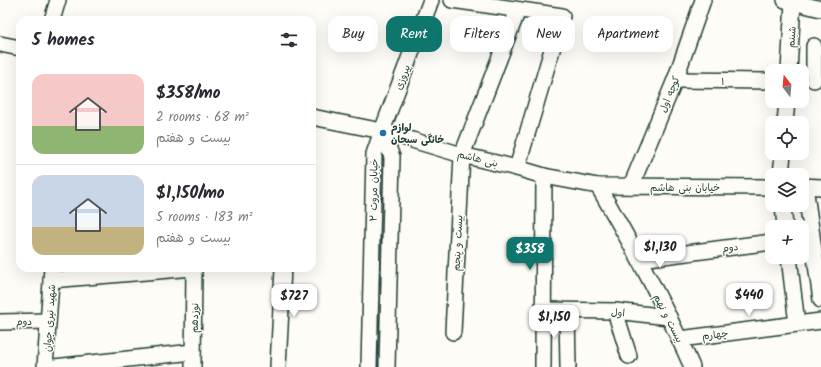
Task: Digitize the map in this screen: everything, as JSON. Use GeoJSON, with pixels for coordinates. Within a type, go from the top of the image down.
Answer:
{"type":"FeatureCollection","features":[{"type":"Feature","properties":{"kind":"street"},"geometry":{"type":"LineString","coordinates":[[53,16],[58,0]]}},
{"type":"Feature","properties":{"kind":"street","name":"پیروزی"},"geometry":{"type":"LineString","coordinates":[[382,131],[431,0]]}},
{"type":"Feature","properties":{"kind":"street"},"geometry":{"type":"LineString","coordinates":[[452,0],[562,16],[517,168]]}},
{"type":"Feature","properties":{"kind":"street","name":"کوچه اول"},"geometry":{"type":"LineString","coordinates":[[631,186],[675,80],[703,0]]}},
{"type":"Feature","properties":{"kind":"street"},"geometry":{"type":"LineString","coordinates":[[789,1],[821,9]]}},
{"type":"Feature","properties":{"kind":"street","name":"شبنم"},"geometry":{"type":"LineString","coordinates":[[789,1],[789,64]]}},
{"type":"Feature","properties":{"kind":"street","name":"بیست و پنجم"},"geometry":{"type":"LineString","coordinates":[[453,332],[462,155],[518,10]]}},
{"type":"Feature","properties":{"kind":"street"},"geometry":{"type":"LineString","coordinates":[[0,44],[16,47]]}},
{"type":"Feature","properties":{"kind":"street"},"geometry":{"type":"LineString","coordinates":[[812,81],[814,46]]}},
{"type":"Feature","properties":{"kind":"street","name":"۱"},"geometry":{"type":"LineString","coordinates":[[675,80],[765,81]]}},
{"type":"Feature","properties":{"kind":"street","name":"بنی هاشم"},"geometry":{"type":"LineString","coordinates":[[316,118],[382,131],[462,155],[544,176],[598,186]]}},
{"type":"Feature","properties":{"kind":"street","name":"خیابان مروت ۲"},"geometry":{"type":"LineString","coordinates":[[370,367],[374,154],[382,131]]}},
{"type":"Feature","properties":{"kind":"street","name":"خیابان مروت ۲"},"geometry":{"type":"LineString","coordinates":[[382,131],[392,157],[387,367]]}},
{"type":"Feature","properties":{"kind":"street"},"geometry":{"type":"LineString","coordinates":[[543,367],[544,176]]}},
{"type":"Feature","properties":{"kind":"street","name":"خیابان بنی هاشم"},"geometry":{"type":"LineString","coordinates":[[598,186],[765,187]]}},
{"type":"Feature","properties":{"kind":"street","name":"بیست و نهم"},"geometry":{"type":"LineString","coordinates":[[598,186],[640,259],[680,339],[692,367]]}},
{"type":"Feature","properties":{"kind":"street"},"geometry":{"type":"LineString","coordinates":[[809,186],[821,187]]}},
{"type":"Feature","properties":{"kind":"street"},"geometry":{"type":"LineString","coordinates":[[808,212],[821,300]]}},
{"type":"Feature","properties":{"kind":"street","name":"دوم"},"geometry":{"type":"LineString","coordinates":[[640,259],[765,243]]}},
{"type":"Feature","properties":{"kind":"street"},"geometry":{"type":"LineString","coordinates":[[790,264],[797,324]]}},
{"type":"Feature","properties":{"kind":"street"},"geometry":{"type":"LineString","coordinates":[[52,274],[99,272]]}},
{"type":"Feature","properties":{"kind":"street","name":"نوزدهم"},"geometry":{"type":"LineString","coordinates":[[193,360],[194,272]]}},
{"type":"Feature","properties":{"kind":"street"},"geometry":{"type":"LineString","coordinates":[[278,367],[283,272]]}},
{"type":"Feature","properties":{"kind":"street","name":"شهید نیری جوان"},"geometry":{"type":"LineString","coordinates":[[45,367],[52,274]]}},
{"type":"Feature","properties":{"kind":"street","name":"اول"},"geometry":{"type":"LineString","coordinates":[[544,310],[615,311],[669,317]]}},
{"type":"Feature","properties":{"kind":"street"},"geometry":{"type":"LineString","coordinates":[[567,311],[568,367]]}},
{"type":"Feature","properties":{"kind":"street"},"geometry":{"type":"LineString","coordinates":[[615,311],[629,356]]}},
{"type":"Feature","properties":{"kind":"street","name":"دوم"},"geometry":{"type":"LineString","coordinates":[[0,322],[48,321]]}},
{"type":"Feature","properties":{"kind":"street","name":"چهارم"},"geometry":{"type":"LineString","coordinates":[[680,339],[821,321]]}},
{"type":"Feature","properties":{"kind":"street"},"geometry":{"type":"LineString","coordinates":[[54,367],[193,360]]}},
{"type":"Feature","properties":{"kind":"place","name":"لوازم خانگی سبحان"},"geometry":{"type":"Point","coordinates":[383,133]}}]}
